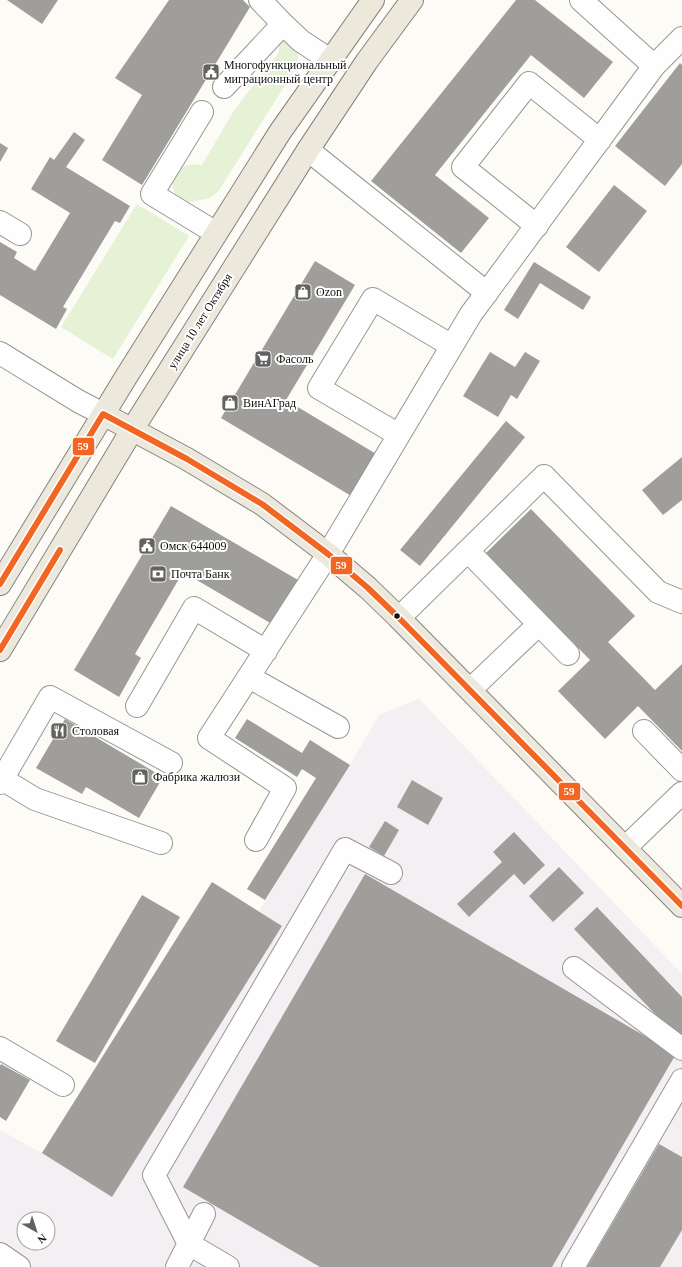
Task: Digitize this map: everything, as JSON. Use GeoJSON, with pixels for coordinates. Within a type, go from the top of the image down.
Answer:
{"type":"FeatureCollection","features":[{"type":"Feature","properties":{"kind":"main road"},"geometry":{"type":"LineString","coordinates":[[0,584],[103,414],[280,132],[373,0]]}},
{"type":"Feature","properties":{"kind":"main road","name":"улица 10 лет Октября"},"geometry":{"type":"LineString","coordinates":[[0,650],[132,430],[308,150],[367,61],[412,0]]}},
{"type":"Feature","properties":{"kind":"main road"},"geometry":{"type":"LineString","coordinates":[[103,414],[187,459],[262,504],[328,554],[368,588],[399,618],[682,906]]}},
{"type":"Feature","properties":{"kind":"street"},"geometry":{"type":"LineString","coordinates":[[260,0],[301,41],[330,60]]}},
{"type":"Feature","properties":{"kind":"street"},"geometry":{"type":"LineString","coordinates":[[585,1],[654,66]]}},
{"type":"Feature","properties":{"kind":"street"},"geometry":{"type":"LineString","coordinates":[[224,87],[283,24]]}},
{"type":"Feature","properties":{"kind":"street"},"geometry":{"type":"LineString","coordinates":[[256,840],[285,788],[209,738],[328,554],[472,314],[654,66],[682,38]]}},
{"type":"Feature","properties":{"kind":"street"},"geometry":{"type":"LineString","coordinates":[[537,226],[463,167],[529,83],[600,140]]}},
{"type":"Feature","properties":{"kind":"street"},"geometry":{"type":"LineString","coordinates":[[202,112],[152,194],[216,233]]}},
{"type":"Feature","properties":{"kind":"street"},"geometry":{"type":"LineString","coordinates":[[308,150],[487,293]]}},
{"type":"Feature","properties":{"kind":"street"},"geometry":{"type":"LineString","coordinates":[[0,222],[20,234]]}},
{"type":"Feature","properties":{"kind":"street"},"geometry":{"type":"LineString","coordinates":[[399,435],[319,388],[373,299],[452,346]]}},
{"type":"Feature","properties":{"kind":"street"},"geometry":{"type":"LineString","coordinates":[[0,353],[78,401],[103,414]]}},
{"type":"Feature","properties":{"kind":"street"},"geometry":{"type":"LineString","coordinates":[[399,618],[544,476],[658,592],[682,602]]}},
{"type":"Feature","properties":{"kind":"street"},"geometry":{"type":"LineString","coordinates":[[468,551],[568,654]]}},
{"type":"Feature","properties":{"kind":"street"},"geometry":{"type":"LineString","coordinates":[[137,706],[194,608],[266,651]]}},
{"type":"Feature","properties":{"kind":"street"},"geometry":{"type":"LineString","coordinates":[[470,690],[539,624]]}},
{"type":"Feature","properties":{"kind":"street"},"geometry":{"type":"LineString","coordinates":[[249,677],[338,727]]}},
{"type":"Feature","properties":{"kind":"street"},"geometry":{"type":"LineString","coordinates":[[161,843],[35,799],[1,781],[50,697],[171,763]]}},
{"type":"Feature","properties":{"kind":"street"},"geometry":{"type":"LineString","coordinates":[[644,731],[682,770]]}},
{"type":"Feature","properties":{"kind":"street"},"geometry":{"type":"LineString","coordinates":[[625,848],[682,793]]}},
{"type":"Feature","properties":{"kind":"street"},"geometry":{"type":"LineString","coordinates":[[228,1267],[189,1244],[154,1175],[345,848],[392,872]]}},
{"type":"Feature","properties":{"kind":"street"},"geometry":{"type":"LineString","coordinates":[[574,968],[682,1050]]}},
{"type":"Feature","properties":{"kind":"street"},"geometry":{"type":"LineString","coordinates":[[0,1048],[63,1085]]}},
{"type":"Feature","properties":{"kind":"street"},"geometry":{"type":"LineString","coordinates":[[574,1267],[682,1080]]}},
{"type":"Feature","properties":{"kind":"street"},"geometry":{"type":"LineString","coordinates":[[177,1267],[204,1214]]}},
{"type":"Feature","properties":{"kind":"street"},"geometry":{"type":"LineString","coordinates":[[0,1254],[19,1267]]}},
{"type":"Feature","properties":{"kind":"shaded area"},"geometry":{"type":"Polygon","coordinates":[[[419,699],[682,974],[682,1267],[0,1267],[0,1130],[42,1153],[212,882],[259,911],[350,765],[379,715],[419,699]]]}},
{"type":"Feature","properties":{"kind":"green space"},"geometry":{"type":"Polygon","coordinates":[[[283,41],[288,42],[298,53],[298,64],[218,192],[210,198],[192,202],[182,200],[174,192],[172,181],[178,172],[187,165],[202,165],[235,109],[279,52],[279,45],[283,41]]]}},
{"type":"Feature","properties":{"kind":"green space"},"geometry":{"type":"Polygon","coordinates":[[[137,204],[189,236],[113,359],[61,327],[137,204]]]}},
{"type":"Feature","properties":{"kind":"building"},"geometry":{"type":"Polygon","coordinates":[[[7,0],[58,0],[42,24],[7,0]]]}},
{"type":"Feature","properties":{"kind":"building"},"geometry":{"type":"Polygon","coordinates":[[[169,0],[243,0],[250,7],[142,185],[102,160],[142,95],[115,78],[169,0]]]}},
{"type":"Feature","properties":{"kind":"building"},"geometry":{"type":"Polygon","coordinates":[[[516,0],[535,0],[613,62],[584,98],[531,55],[435,175],[489,218],[461,253],[371,181],[516,0]]]}},
{"type":"Feature","properties":{"kind":"building"},"geometry":{"type":"Polygon","coordinates":[[[680,63],[682,65],[682,164],[665,186],[615,146],[680,63]]]}},
{"type":"Feature","properties":{"kind":"building"},"geometry":{"type":"Polygon","coordinates":[[[74,132],[85,140],[66,167],[130,206],[120,223],[115,221],[63,307],[67,309],[56,329],[0,295],[0,242],[17,252],[14,258],[35,271],[70,213],[31,189],[50,157],[54,160],[74,132]]]}},
{"type":"Feature","properties":{"kind":"building"},"geometry":{"type":"Polygon","coordinates":[[[0,143],[8,148],[0,162],[0,143]]]}},
{"type":"Feature","properties":{"kind":"building"},"geometry":{"type":"Polygon","coordinates":[[[614,185],[647,211],[599,272],[566,247],[614,185]]]}},
{"type":"Feature","properties":{"kind":"building"},"geometry":{"type":"Polygon","coordinates":[[[315,261],[355,285],[286,400],[378,455],[353,497],[221,418],[315,261]]]}},
{"type":"Feature","properties":{"kind":"building"},"geometry":{"type":"Polygon","coordinates":[[[534,262],[591,297],[583,310],[540,283],[518,319],[504,310],[534,262]]]}},
{"type":"Feature","properties":{"kind":"building"},"geometry":{"type":"Polygon","coordinates":[[[490,352],[515,367],[525,352],[540,361],[517,399],[511,395],[498,417],[463,396],[490,352]]]}},
{"type":"Feature","properties":{"kind":"building"},"geometry":{"type":"Polygon","coordinates":[[[506,421],[525,437],[420,566],[400,550],[506,421]]]}},
{"type":"Feature","properties":{"kind":"building"},"geometry":{"type":"Polygon","coordinates":[[[682,457],[682,500],[663,515],[642,490],[682,457]]]}},
{"type":"Feature","properties":{"kind":"building"},"geometry":{"type":"Polygon","coordinates":[[[171,506],[298,580],[272,624],[183,572],[135,654],[141,658],[119,697],[74,670],[171,506]]]}},
{"type":"Feature","properties":{"kind":"building"},"geometry":{"type":"Polygon","coordinates":[[[531,509],[635,616],[608,642],[655,690],[682,664],[682,751],[638,706],[605,739],[558,691],[590,660],[486,553],[531,509]]]}},
{"type":"Feature","properties":{"kind":"building"},"geometry":{"type":"Polygon","coordinates":[[[65,719],[163,777],[139,818],[86,787],[82,794],[36,768],[65,719]]]}},
{"type":"Feature","properties":{"kind":"building"},"geometry":{"type":"Polygon","coordinates":[[[247,719],[302,753],[310,740],[350,765],[265,900],[247,889],[316,778],[302,769],[297,777],[235,738],[247,719]]]}},
{"type":"Feature","properties":{"kind":"building"},"geometry":{"type":"Polygon","coordinates":[[[412,780],[443,798],[428,825],[397,807],[412,780]]]}},
{"type":"Feature","properties":{"kind":"building"},"geometry":{"type":"Polygon","coordinates":[[[385,821],[399,830],[384,856],[369,847],[385,821]]]}},
{"type":"Feature","properties":{"kind":"building"},"geometry":{"type":"Polygon","coordinates":[[[514,832],[545,865],[524,885],[514,874],[469,917],[457,904],[502,862],[493,852],[514,832]]]}},
{"type":"Feature","properties":{"kind":"building"},"geometry":{"type":"Polygon","coordinates":[[[559,867],[584,893],[553,922],[529,896],[559,867]]]}},
{"type":"Feature","properties":{"kind":"building"},"geometry":{"type":"Polygon","coordinates":[[[365,874],[676,1054],[552,1267],[320,1267],[183,1187],[365,874]]]}},
{"type":"Feature","properties":{"kind":"building"},"geometry":{"type":"Polygon","coordinates":[[[212,882],[282,926],[112,1197],[42,1153],[212,882]]]}},
{"type":"Feature","properties":{"kind":"building"},"geometry":{"type":"Polygon","coordinates":[[[142,895],[180,917],[95,1063],[56,1041],[142,895]]]}},
{"type":"Feature","properties":{"kind":"building"},"geometry":{"type":"Polygon","coordinates":[[[597,907],[682,997],[682,1036],[679,1039],[574,929],[597,907]]]}},
{"type":"Feature","properties":{"kind":"building"},"geometry":{"type":"Polygon","coordinates":[[[1,1064],[30,1080],[6,1121],[0,1117],[1,1064]]]}},
{"type":"Feature","properties":{"kind":"building"},"geometry":{"type":"Polygon","coordinates":[[[659,1144],[682,1157],[682,1230],[660,1267],[587,1267],[659,1144]]]}},
{"type":"Feature","properties":{"kind":"transit line","name":"59"},"geometry":{"type":"LineString","coordinates":[[0,584],[103,414],[187,459],[262,504],[328,554],[368,588],[399,618],[682,906]]}},
{"type":"Feature","properties":{"kind":"transit line","name":"59"},"geometry":{"type":"LineString","coordinates":[[0,650],[60,550]]}},
{"type":"Feature","properties":{"kind":"place","name":"Многофункциональный миграционный центр"},"geometry":{"type":"Point","coordinates":[211,72]}},
{"type":"Feature","properties":{"kind":"place","name":"Ozon"},"geometry":{"type":"Point","coordinates":[303,292]}},
{"type":"Feature","properties":{"kind":"place","name":"Фасоль"},"geometry":{"type":"Point","coordinates":[263,359]}},
{"type":"Feature","properties":{"kind":"place","name":"ВинАГрад"},"geometry":{"type":"Point","coordinates":[230,403]}},
{"type":"Feature","properties":{"kind":"place","name":"Омск 644009"},"geometry":{"type":"Point","coordinates":[147,546]}},
{"type":"Feature","properties":{"kind":"place","name":"Почта Банк"},"geometry":{"type":"Point","coordinates":[158,574]}},
{"type":"Feature","properties":{"kind":"place","name":"Столовая"},"geometry":{"type":"Point","coordinates":[59,731]}},
{"type":"Feature","properties":{"kind":"place","name":"Фабрика жалюзи"},"geometry":{"type":"Point","coordinates":[140,777]}}]}
